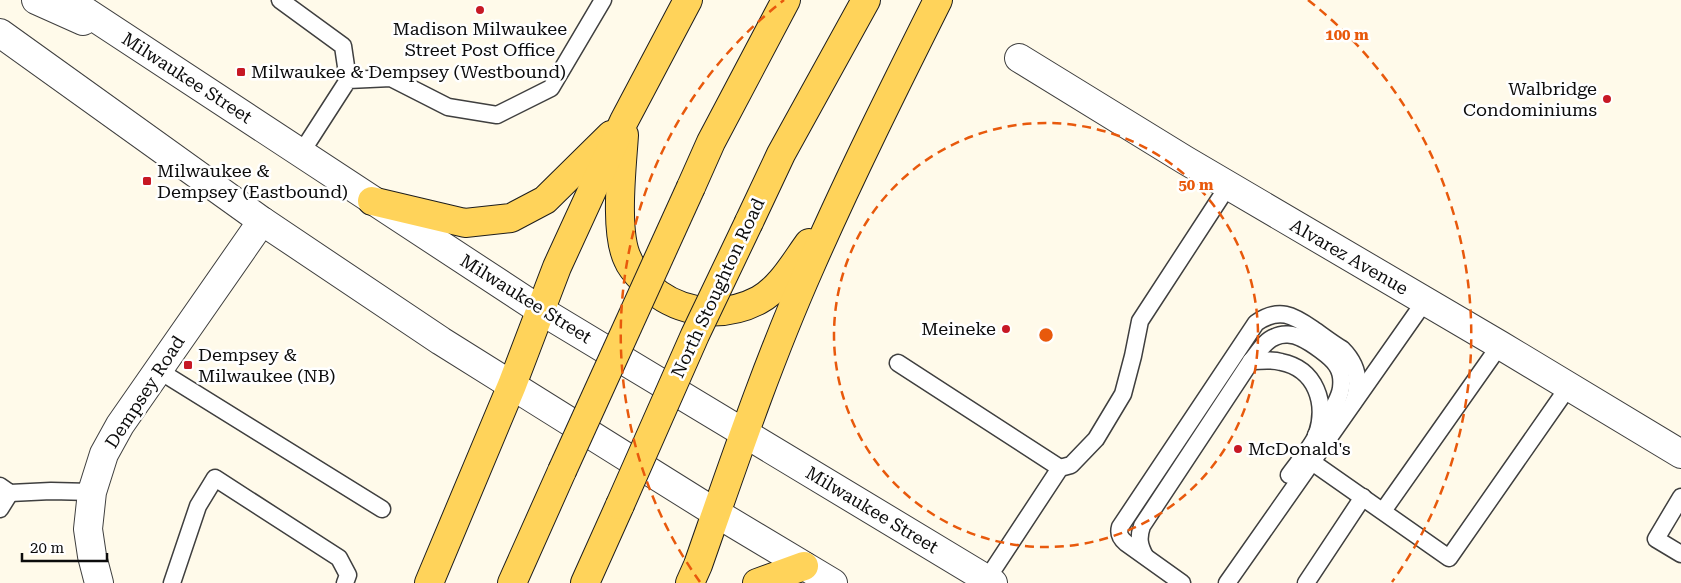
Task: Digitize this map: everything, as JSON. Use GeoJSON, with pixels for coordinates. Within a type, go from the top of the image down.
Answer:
{"type":"FeatureCollection","features":[{"type":"Feature","properties":{"kind":"main road"},"geometry":{"type":"LineString","coordinates":[[429,583],[512,384],[557,267],[624,121],[688,0]]}},
{"type":"Feature","properties":{"kind":"main road"},"geometry":{"type":"LineString","coordinates":[[512,583],[711,142],[786,0]]}},
{"type":"Feature","properties":{"kind":"main road","name":"North Stoughton Road"},"geometry":{"type":"LineString","coordinates":[[585,583],[695,335],[781,154],[866,0]]}},
{"type":"Feature","properties":{"kind":"main road"},"geometry":{"type":"LineString","coordinates":[[690,583],[744,433],[809,268],[938,0]]}},
{"type":"Feature","properties":{"kind":"main road"},"geometry":{"type":"LineString","coordinates":[[624,121],[620,236],[628,260],[637,274],[658,294],[685,307],[713,313],[742,307],[760,299],[778,284],[841,199]]}},
{"type":"Feature","properties":{"kind":"main road"},"geometry":{"type":"LineString","coordinates":[[372,201],[465,223],[511,218],[545,200],[624,121]]}},
{"type":"Feature","properties":{"kind":"main road"},"geometry":{"type":"LineString","coordinates":[[756,583],[804,566]]}},
{"type":"Feature","properties":{"kind":"street"},"geometry":{"type":"LineString","coordinates":[[36,0],[137,45]]}},
{"type":"Feature","properties":{"kind":"street","name":"Milwaukee Street"},"geometry":{"type":"LineString","coordinates":[[68,0],[540,310],[990,581]]}},
{"type":"Feature","properties":{"kind":"street"},"geometry":{"type":"LineString","coordinates":[[0,33],[262,221],[441,341],[716,513],[833,583]]}},
{"type":"Feature","properties":{"kind":"street","name":"Alvarez Avenue"},"geometry":{"type":"LineString","coordinates":[[1019,58],[1228,186],[1500,345],[1681,454]]}},
{"type":"Feature","properties":{"kind":"street","name":"Dempsey Road"},"geometry":{"type":"LineString","coordinates":[[99,583],[88,529],[92,492],[104,454],[120,425],[262,221]]}},
{"type":"Feature","properties":{"kind":"lane"},"geometry":{"type":"LineString","coordinates":[[280,0],[344,46],[348,80],[301,153]]}},
{"type":"Feature","properties":{"kind":"lane"},"geometry":{"type":"LineString","coordinates":[[348,80],[391,78],[448,107],[497,115],[551,88],[603,0]]}},
{"type":"Feature","properties":{"kind":"lane"},"geometry":{"type":"LineString","coordinates":[[990,581],[1060,468],[1071,465],[1096,439],[1123,394],[1140,321],[1228,186]]}},
{"type":"Feature","properties":{"kind":"lane"},"geometry":{"type":"LineString","coordinates":[[1228,581],[1425,301]]}},
{"type":"Feature","properties":{"kind":"lane"},"geometry":{"type":"LineString","coordinates":[[1182,583],[1121,539],[1120,527],[1251,330],[1263,318],[1271,315],[1289,315],[1297,318],[1349,356],[1357,372],[1358,382],[1357,393],[1353,403]]}},
{"type":"Feature","properties":{"kind":"lane"},"geometry":{"type":"LineString","coordinates":[[1144,556],[1138,536],[1142,526],[1251,361],[1266,342],[1276,336],[1284,335],[1301,338],[1330,357],[1337,364],[1342,381],[1339,397],[1316,435],[1230,560],[1228,581]]}},
{"type":"Feature","properties":{"kind":"lane"},"geometry":{"type":"LineString","coordinates":[[1383,511],[1500,345]]}},
{"type":"Feature","properties":{"kind":"lane"},"geometry":{"type":"LineString","coordinates":[[1251,361],[1268,360],[1295,366],[1314,384],[1322,408],[1316,435]]}},
{"type":"Feature","properties":{"kind":"lane"},"geometry":{"type":"LineString","coordinates":[[898,363],[1060,468]]}},
{"type":"Feature","properties":{"kind":"lane"},"geometry":{"type":"LineString","coordinates":[[158,370],[382,509]]}},
{"type":"Feature","properties":{"kind":"lane"},"geometry":{"type":"LineString","coordinates":[[1312,462],[1449,558],[1569,386]]}},
{"type":"Feature","properties":{"kind":"lane"},"geometry":{"type":"LineString","coordinates":[[172,583],[198,506],[215,478],[339,558],[348,575],[346,583]]}},
{"type":"Feature","properties":{"kind":"lane"},"geometry":{"type":"LineString","coordinates":[[0,509],[5,490],[92,492]]}},
{"type":"Feature","properties":{"kind":"lane"},"geometry":{"type":"LineString","coordinates":[[1306,583],[1363,497]]}},
{"type":"Feature","properties":{"kind":"lane"},"geometry":{"type":"LineString","coordinates":[[1681,497],[1656,539],[1681,554]]}},
{"type":"Feature","properties":{"kind":"place","name":"Madison Milwaukee Street Post Office"},"geometry":{"type":"Point","coordinates":[480,10]}},
{"type":"Feature","properties":{"kind":"place","name":"Milwaukee & Dempsey (Westbound)"},"geometry":{"type":"Point","coordinates":[241,72]}},
{"type":"Feature","properties":{"kind":"place","name":"Walbridge Condominiums"},"geometry":{"type":"Point","coordinates":[1607,99]}},
{"type":"Feature","properties":{"kind":"place","name":"Milwaukee & Dempsey (Eastbound)"},"geometry":{"type":"Point","coordinates":[147,181]}},
{"type":"Feature","properties":{"kind":"place","name":"Meineke"},"geometry":{"type":"Point","coordinates":[1006,329]}},
{"type":"Feature","properties":{"kind":"place","name":"Dempsey & Milwaukee (NB)"},"geometry":{"type":"Point","coordinates":[188,365]}},
{"type":"Feature","properties":{"kind":"place","name":"McDonald's"},"geometry":{"type":"Point","coordinates":[1238,449]}}]}
